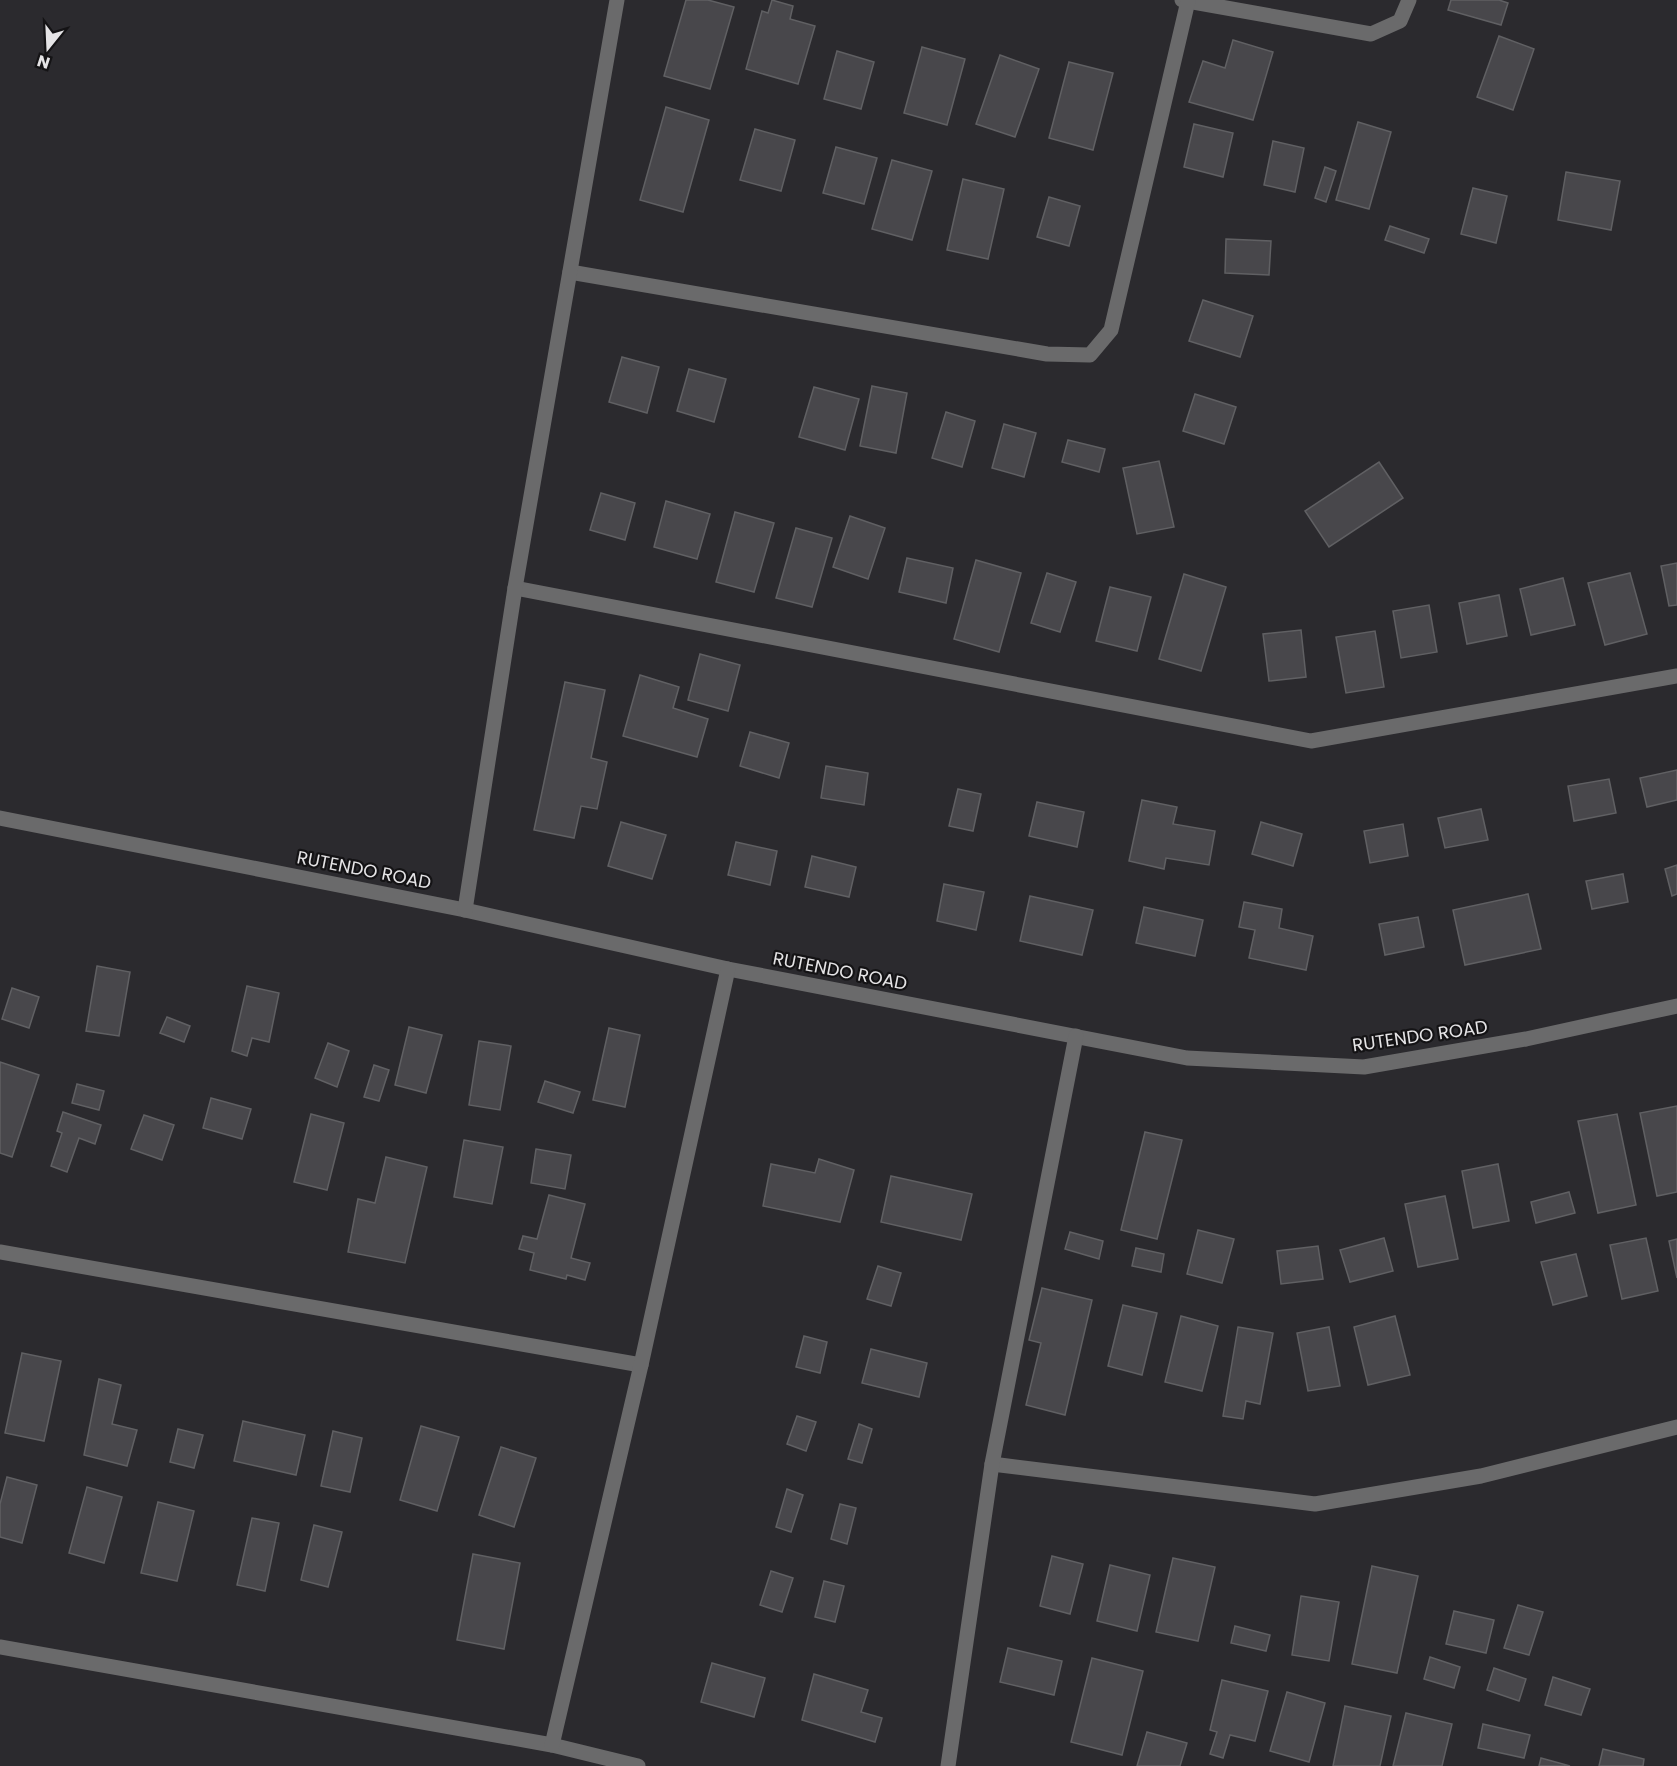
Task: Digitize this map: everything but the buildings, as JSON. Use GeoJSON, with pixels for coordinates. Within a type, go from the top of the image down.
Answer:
{"type":"FeatureCollection","features":[{"type":"Feature","properties":{"kind":"street"},"geometry":{"type":"LineString","coordinates":[[465,910],[515,588],[617,0]]}},
{"type":"Feature","properties":{"kind":"street"},"geometry":{"type":"LineString","coordinates":[[570,272],[1047,354],[1090,355],[1111,330],[1185,0],[1371,34],[1400,21],[1409,0]]}},
{"type":"Feature","properties":{"kind":"street"},"geometry":{"type":"LineString","coordinates":[[515,588],[1311,741],[1677,676]]}},
{"type":"Feature","properties":{"kind":"street","name":"RUTENDO ROAD"},"geometry":{"type":"LineString","coordinates":[[0,818],[465,910],[728,969],[1187,1058],[1364,1067],[1526,1039],[1677,1006]]}},
{"type":"Feature","properties":{"kind":"street"},"geometry":{"type":"LineString","coordinates":[[552,1745],[641,1365],[728,969]]}},
{"type":"Feature","properties":{"kind":"street"},"geometry":{"type":"LineString","coordinates":[[948,1766],[992,1464],[1076,1036]]}},
{"type":"Feature","properties":{"kind":"street"},"geometry":{"type":"LineString","coordinates":[[0,1252],[641,1365]]}},
{"type":"Feature","properties":{"kind":"street"},"geometry":{"type":"LineString","coordinates":[[992,1464],[1315,1504],[1481,1476],[1677,1428]]}},
{"type":"Feature","properties":{"kind":"street"},"geometry":{"type":"LineString","coordinates":[[0,1647],[552,1745],[638,1766]]}}]}
